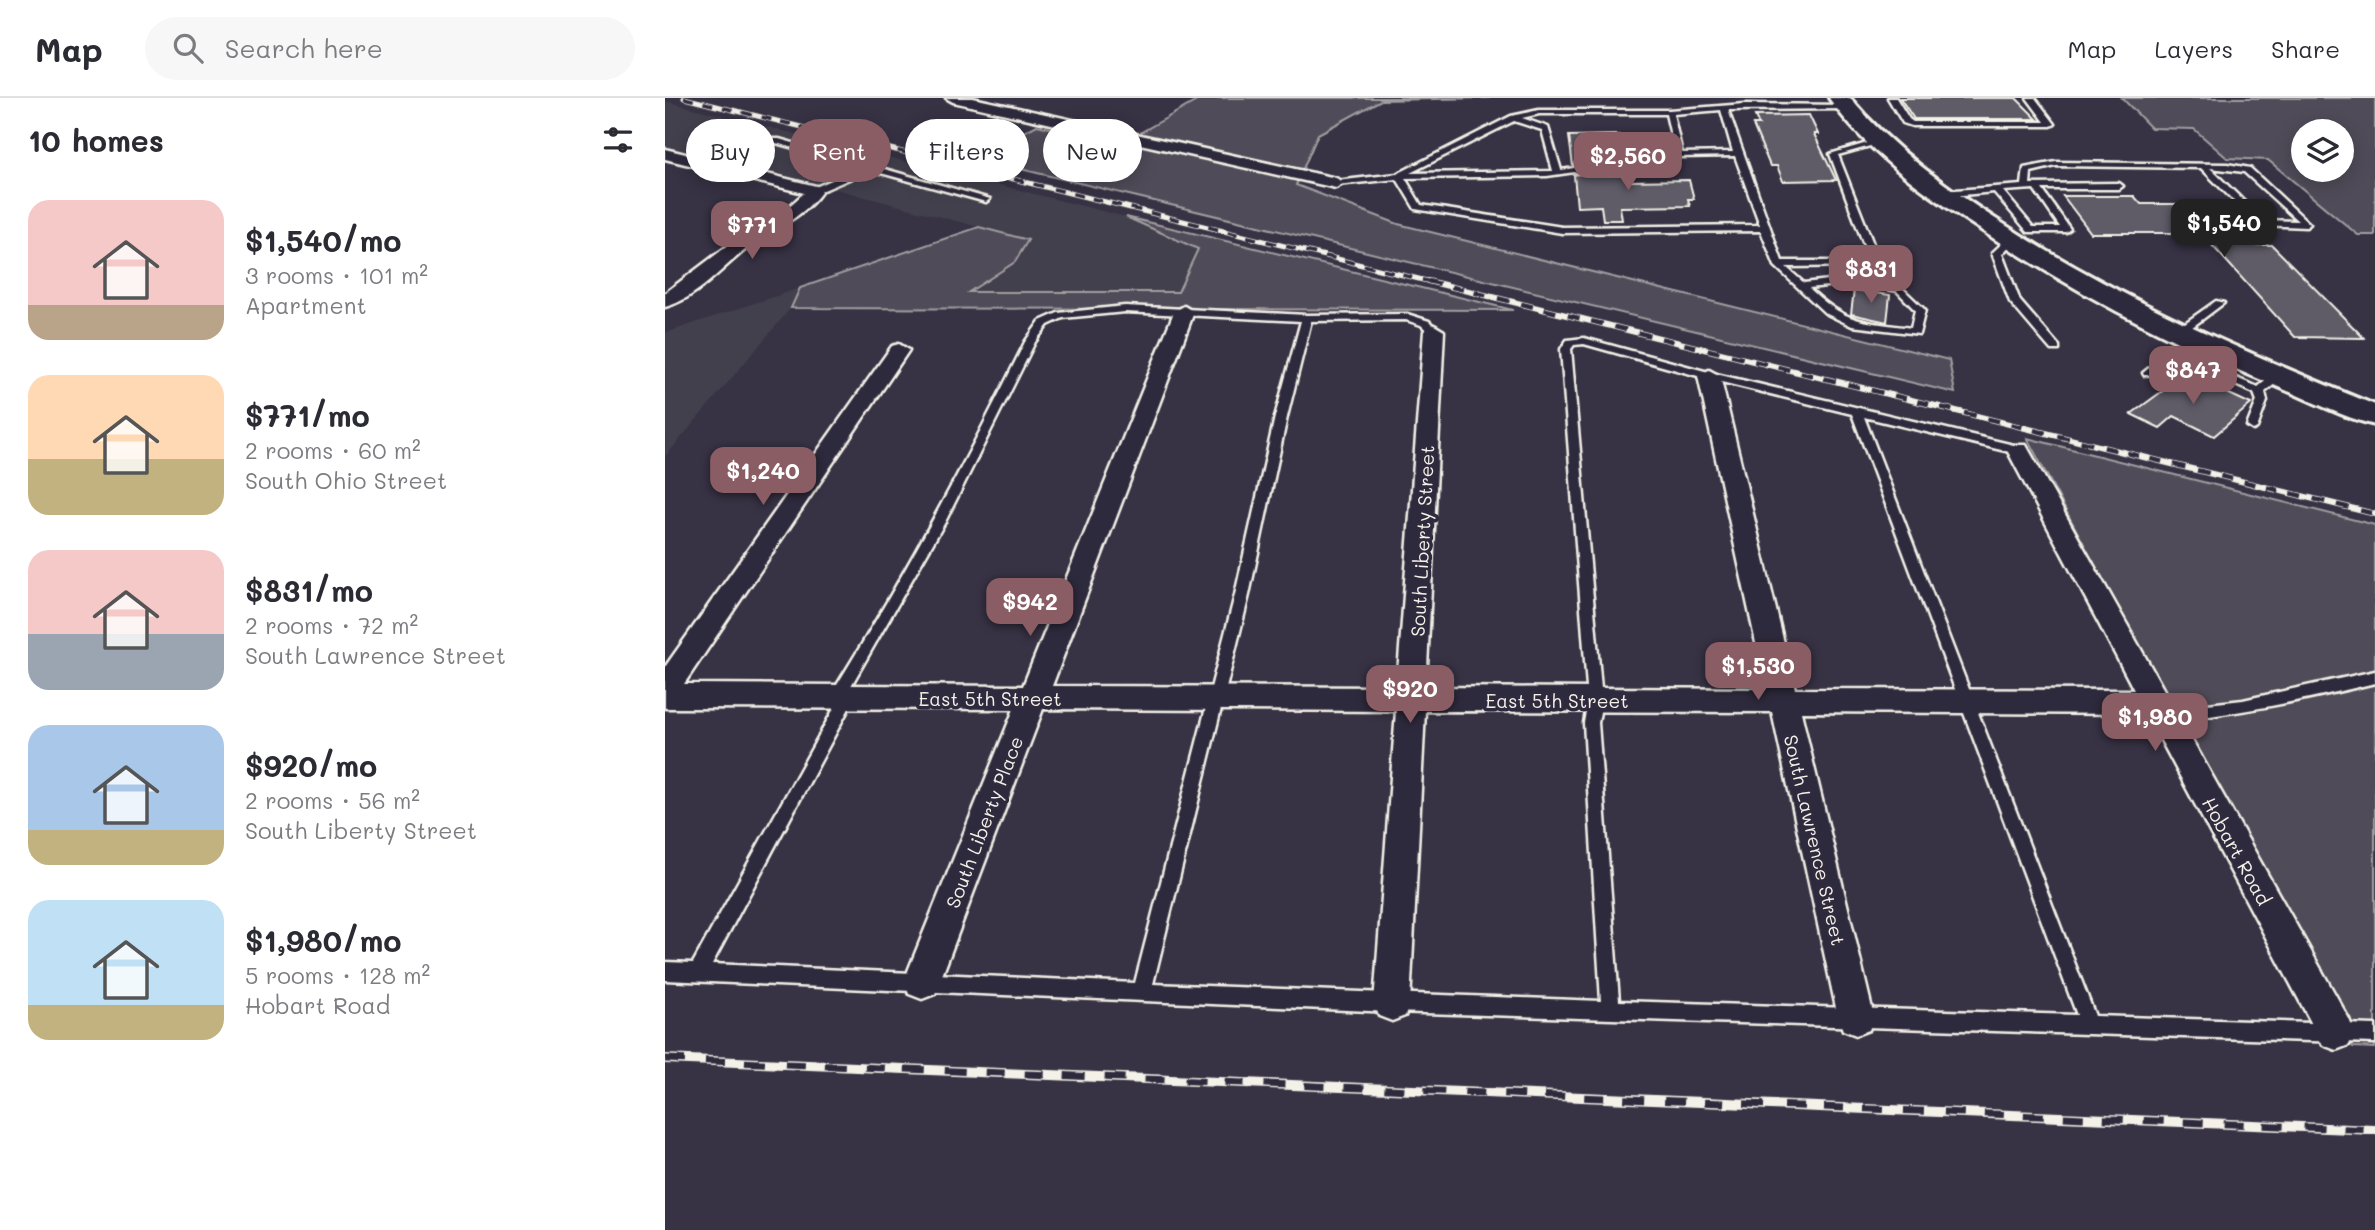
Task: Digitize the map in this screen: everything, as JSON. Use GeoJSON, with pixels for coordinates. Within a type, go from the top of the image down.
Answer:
{"type":"FeatureCollection","features":[{"type":"Feature","properties":{"kind":"main road"},"geometry":{"type":"LineString","coordinates":[[1842,101],[1878,141],[1943,194],[2011,240],[2117,303],[2179,332],[2269,383],[2375,416]]}},
{"type":"Feature","properties":{"kind":"street"},"geometry":{"type":"LineString","coordinates":[[953,98],[1336,183]]}},
{"type":"Feature","properties":{"kind":"street"},"geometry":{"type":"LineString","coordinates":[[993,107],[1010,98]]}},
{"type":"Feature","properties":{"kind":"street"},"geometry":{"type":"LineString","coordinates":[[665,154],[686,159]]}},
{"type":"Feature","properties":{"kind":"street"},"geometry":{"type":"LineString","coordinates":[[665,167],[683,158]]}},
{"type":"Feature","properties":{"kind":"street"},"geometry":{"type":"LineString","coordinates":[[665,301],[695,283],[744,242],[796,212],[814,191],[775,181]]}},
{"type":"Feature","properties":{"kind":"street","name":"South Liberty Place"},"geometry":{"type":"LineString","coordinates":[[922,981],[1184,313]]}},
{"type":"Feature","properties":{"kind":"street","name":"South Liberty Street"},"geometry":{"type":"LineString","coordinates":[[1392,1003],[1434,331]]}},
{"type":"Feature","properties":{"kind":"street"},"geometry":{"type":"LineString","coordinates":[[665,689],[899,350]]}},
{"type":"Feature","properties":{"kind":"street","name":"South Lawrence Street"},"geometry":{"type":"LineString","coordinates":[[1709,376],[1856,1017]]}},
{"type":"Feature","properties":{"kind":"street","name":"Hobart Road"},"geometry":{"type":"LineString","coordinates":[[2018,450],[2336,1032]]}},
{"type":"Feature","properties":{"kind":"street","name":"East 5th Street"},"geometry":{"type":"LineString","coordinates":[[665,696],[1783,701],[2159,708]]}},
{"type":"Feature","properties":{"kind":"lane"},"geometry":{"type":"LineString","coordinates":[[1810,98],[1842,101]]}},
{"type":"Feature","properties":{"kind":"lane"},"geometry":{"type":"LineString","coordinates":[[1892,98],[1906,121],[1912,124],[2051,124],[2031,98]]}},
{"type":"Feature","properties":{"kind":"lane"},"geometry":{"type":"LineString","coordinates":[[1399,176],[1514,118],[1539,112],[1669,112],[1842,101]]}},
{"type":"Feature","properties":{"kind":"lane"},"geometry":{"type":"LineString","coordinates":[[1724,109],[1778,264],[1828,311],[1852,323],[1915,332],[1920,310],[1900,289],[1854,280],[1803,286]]}},
{"type":"Feature","properties":{"kind":"lane"},"geometry":{"type":"LineString","coordinates":[[1669,112],[1679,155]]}},
{"type":"Feature","properties":{"kind":"lane"},"geometry":{"type":"LineString","coordinates":[[1514,118],[1545,128],[1558,173]]}},
{"type":"Feature","properties":{"kind":"lane"},"geometry":{"type":"LineString","coordinates":[[1778,264],[1876,264],[1833,154],[1878,141]]}},
{"type":"Feature","properties":{"kind":"lane"},"geometry":{"type":"LineString","coordinates":[[1336,183],[1399,176],[1558,173],[1679,155],[1738,154]]}},
{"type":"Feature","properties":{"kind":"lane"},"geometry":{"type":"LineString","coordinates":[[1997,190],[2031,229],[2066,229],[2031,186],[2027,170],[2039,166],[2203,166],[2247,170],[2306,224],[2262,223],[2203,166]]}},
{"type":"Feature","properties":{"kind":"lane"},"geometry":{"type":"LineString","coordinates":[[891,173],[986,199]]}},
{"type":"Feature","properties":{"kind":"lane"},"geometry":{"type":"LineString","coordinates":[[1399,176],[1418,207],[1562,230],[1765,228]]}},
{"type":"Feature","properties":{"kind":"lane"},"geometry":{"type":"LineString","coordinates":[[814,191],[835,182]]}},
{"type":"Feature","properties":{"kind":"lane"},"geometry":{"type":"LineString","coordinates":[[1943,194],[2031,186],[2119,186]]}},
{"type":"Feature","properties":{"kind":"lane"},"geometry":{"type":"LineString","coordinates":[[2011,240],[1997,253],[2009,291],[2055,348]]}},
{"type":"Feature","properties":{"kind":"lane"},"geometry":{"type":"LineString","coordinates":[[2179,332],[2219,303]]}},
{"type":"Feature","properties":{"kind":"lane"},"geometry":{"type":"LineString","coordinates":[[698,972],[842,697],[950,500],[1030,342],[1044,323],[1061,314],[1089,310],[1307,317],[1407,317],[1425,323],[1434,331]]}},
{"type":"Feature","properties":{"kind":"lane"},"geometry":{"type":"LineString","coordinates":[[1142,991],[1307,317]]}},
{"type":"Feature","properties":{"kind":"lane"},"geometry":{"type":"LineString","coordinates":[[1611,1010],[1591,723],[1595,700],[1566,349],[1571,342],[1584,341],[1709,376],[2018,450]]}},
{"type":"Feature","properties":{"kind":"lane"},"geometry":{"type":"LineString","coordinates":[[2148,373],[2168,358],[2180,358],[2269,383],[2253,426]]}},
{"type":"Feature","properties":{"kind":"lane"},"geometry":{"type":"LineString","coordinates":[[1857,412],[2089,1024]]}},
{"type":"Feature","properties":{"kind":"lane"},"geometry":{"type":"LineString","coordinates":[[2159,708],[2215,712],[2267,703],[2375,677]]}},
{"type":"Feature","properties":{"kind":"lane"},"geometry":{"type":"LineString","coordinates":[[665,971],[1392,1003],[2375,1034]]}},
{"type":"Feature","properties":{"kind":"shaded area"},"geometry":{"type":"Polygon","coordinates":[[[1202,98],[1490,98],[1381,100],[1318,134],[1296,185],[1398,224],[1949,360],[1955,393],[1075,182],[1142,182],[1142,132],[1202,98]]]}},
{"type":"Feature","properties":{"kind":"shaded area"},"geometry":{"type":"Polygon","coordinates":[[[2122,98],[2375,98],[2375,235],[2358,235],[2294,182],[2354,182],[2354,119],[2291,119],[2291,179],[2268,160],[2227,158],[2194,129],[2151,128],[2122,98]]]}},
{"type":"Feature","properties":{"kind":"shaded area"},"geometry":{"type":"Polygon","coordinates":[[[665,101],[737,119],[686,119],[686,157],[665,151],[665,101]]]}},
{"type":"Feature","properties":{"kind":"shaded area"},"geometry":{"type":"Polygon","coordinates":[[[1037,125],[1043,126],[1043,174],[1029,171],[1029,129],[1037,125]]]}},
{"type":"Feature","properties":{"kind":"shaded area"},"geometry":{"type":"Polygon","coordinates":[[[775,129],[789,132],[789,182],[891,182],[891,158],[905,161],[905,182],[987,182],[1126,217],[1198,249],[1178,292],[968,292],[1015,262],[1028,240],[831,188],[806,194],[767,182],[775,182],[775,129]]]}},
{"type":"Feature","properties":{"kind":"shaded area"},"geometry":{"type":"Polygon","coordinates":[[[1126,217],[1513,310],[791,308],[800,288],[979,227],[1028,240],[1015,262],[969,292],[1178,292],[1198,249],[1126,217]]]}},
{"type":"Feature","properties":{"kind":"shaded area"},"geometry":{"type":"Polygon","coordinates":[[[800,288],[791,308],[665,457],[665,333],[800,288]]]}},
{"type":"Feature","properties":{"kind":"shaded area"},"geometry":{"type":"Polygon","coordinates":[[[2027,438],[2375,525],[2375,1048],[2353,1047],[2027,438]]]}},
{"type":"Feature","properties":{"kind":"building"},"geometry":{"type":"Polygon","coordinates":[[[1900,98],[2016,98],[2037,119],[1914,119],[1900,98]]]}},
{"type":"Feature","properties":{"kind":"building"},"geometry":{"type":"Polygon","coordinates":[[[1809,115],[1818,134],[1814,134],[1836,180],[1783,181],[1777,166],[1770,166],[1753,125],[1759,125],[1755,116],[1809,115]]]}},
{"type":"Feature","properties":{"kind":"building"},"geometry":{"type":"Polygon","coordinates":[[[1619,135],[1624,158],[1573,166],[1569,136],[1619,135]]]}},
{"type":"Feature","properties":{"kind":"building"},"geometry":{"type":"Polygon","coordinates":[[[1626,167],[1628,181],[1689,180],[1694,199],[1688,199],[1690,206],[1620,207],[1622,220],[1603,220],[1601,206],[1577,207],[1574,175],[1626,167]]]}},
{"type":"Feature","properties":{"kind":"building"},"geometry":{"type":"Polygon","coordinates":[[[2063,196],[2134,196],[2141,204],[2201,204],[2239,245],[2272,245],[2364,338],[2295,337],[2201,233],[2091,233],[2063,196]]]}},
{"type":"Feature","properties":{"kind":"building"},"geometry":{"type":"Polygon","coordinates":[[[1854,290],[1890,295],[1887,322],[1851,314],[1854,290]]]}},
{"type":"Feature","properties":{"kind":"building"},"geometry":{"type":"Polygon","coordinates":[[[2186,374],[2251,404],[2214,436],[2174,416],[2160,428],[2131,414],[2186,374]]]}},
{"type":"Feature","properties":{"kind":"railway"},"geometry":{"type":"LineString","coordinates":[[684,98],[1435,283]]}},
{"type":"Feature","properties":{"kind":"railway"},"geometry":{"type":"LineString","coordinates":[[1428,281],[2375,514]]}},
{"type":"Feature","properties":{"kind":"railway"},"geometry":{"type":"LineString","coordinates":[[665,1059],[2375,1130]]}}]}
